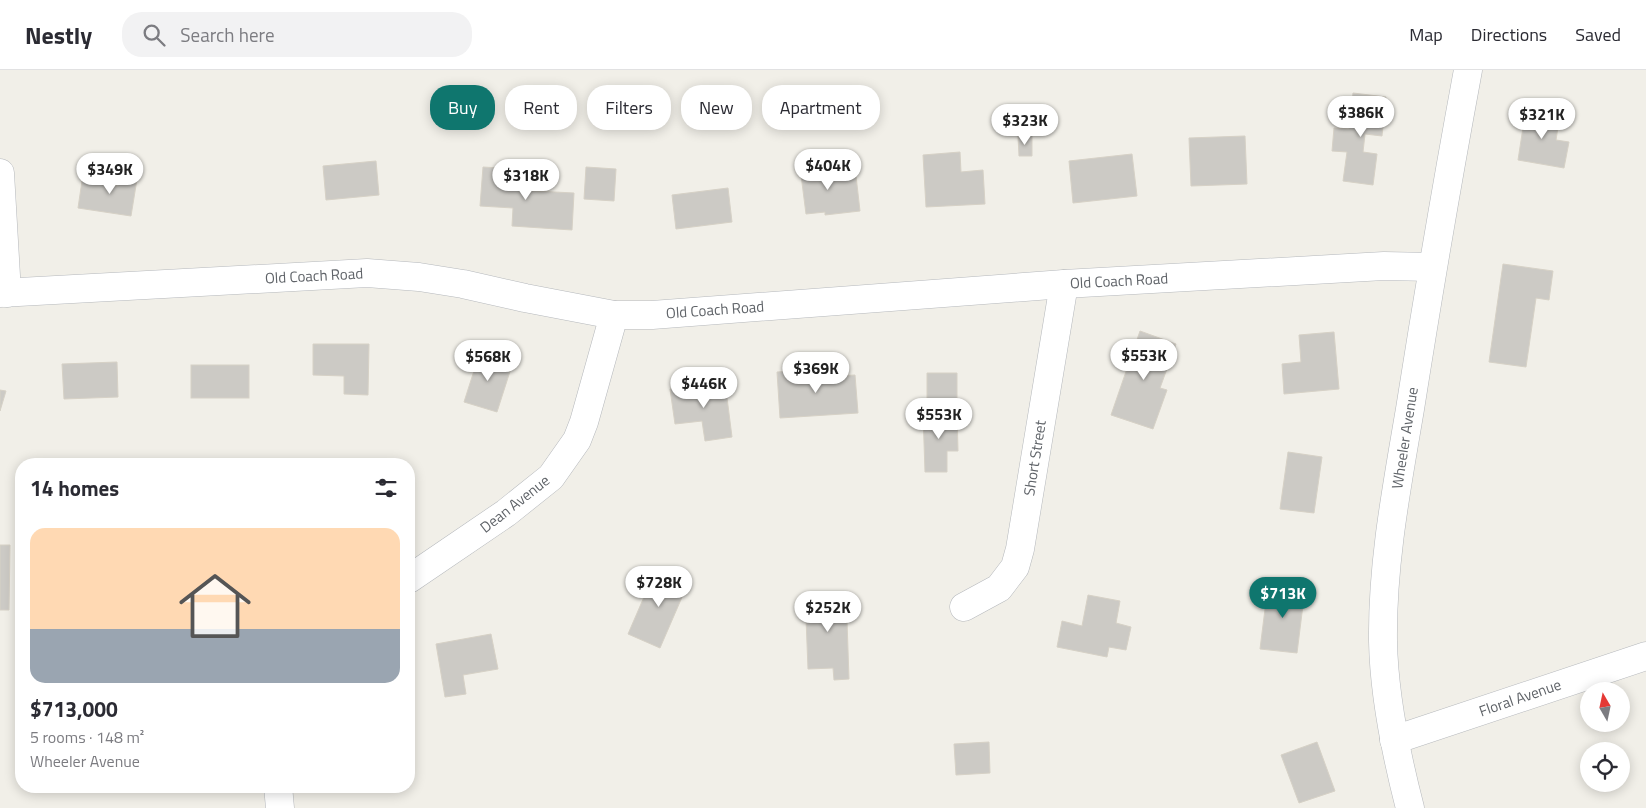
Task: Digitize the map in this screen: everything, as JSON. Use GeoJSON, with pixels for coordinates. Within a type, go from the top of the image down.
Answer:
{"type":"FeatureCollection","features":[{"type":"Feature","properties":{"kind":"street","name":"Wheeler Avenue"},"geometry":{"type":"LineString","coordinates":[[1410,808],[1394,740],[1383,642],[1384,578],[1432,267],[1468,70]]}},
{"type":"Feature","properties":{"kind":"street"},"geometry":{"type":"LineString","coordinates":[[0,173],[3,293]]}},
{"type":"Feature","properties":{"kind":"street","name":"Old Coach Road"},"geometry":{"type":"LineString","coordinates":[[3,293],[367,272],[463,284],[614,315],[652,315],[1064,284],[1384,266],[1432,267]]}},
{"type":"Feature","properties":{"kind":"street","name":"Short Street"},"geometry":{"type":"LineString","coordinates":[[964,608],[999,588],[1015,567],[1020,549],[1064,284]]}},
{"type":"Feature","properties":{"kind":"street","name":"Dean Avenue"},"geometry":{"type":"LineString","coordinates":[[415,576],[506,513],[551,477],[577,440],[584,422],[614,315]]}},
{"type":"Feature","properties":{"kind":"street","name":"Floral Avenue"},"geometry":{"type":"LineString","coordinates":[[1394,740],[1646,656]]}},
{"type":"Feature","properties":{"kind":"street"},"geometry":{"type":"LineString","coordinates":[[279,793],[280,808]]}},
{"type":"Feature","properties":{"kind":"building"},"geometry":{"type":"Polygon","coordinates":[[[1353,93],[1386,97],[1382,136],[1365,134],[1363,152],[1377,154],[1373,185],[1343,181],[1347,152],[1332,151],[1334,128],[1349,129],[1353,93]]]}},
{"type":"Feature","properties":{"kind":"building"},"geometry":{"type":"Polygon","coordinates":[[[1526,108],[1560,114],[1556,140],[1569,142],[1564,168],[1518,160],[1526,108]]]}},
{"type":"Feature","properties":{"kind":"building"},"geometry":{"type":"Polygon","coordinates":[[[1032,135],[1032,156],[1019,156],[1018,136],[1032,135]]]}},
{"type":"Feature","properties":{"kind":"building"},"geometry":{"type":"Polygon","coordinates":[[[1245,136],[1247,184],[1191,186],[1189,138],[1245,136]]]}},
{"type":"Feature","properties":{"kind":"building"},"geometry":{"type":"Polygon","coordinates":[[[960,152],[961,172],[983,170],[985,204],[926,207],[923,155],[960,152]]]}},
{"type":"Feature","properties":{"kind":"building"},"geometry":{"type":"Polygon","coordinates":[[[1132,154],[1137,196],[1073,203],[1069,161],[1132,154]]]}},
{"type":"Feature","properties":{"kind":"building"},"geometry":{"type":"Polygon","coordinates":[[[376,161],[379,195],[326,200],[323,166],[376,161]]]}},
{"type":"Feature","properties":{"kind":"building"},"geometry":{"type":"Polygon","coordinates":[[[830,163],[832,179],[856,176],[860,211],[825,215],[825,212],[806,214],[800,167],[830,163]]]}},
{"type":"Feature","properties":{"kind":"building"},"geometry":{"type":"Polygon","coordinates":[[[483,167],[518,169],[516,190],[574,193],[572,230],[512,226],[513,208],[480,206],[483,167]]]}},
{"type":"Feature","properties":{"kind":"building"},"geometry":{"type":"Polygon","coordinates":[[[586,167],[616,169],[614,201],[584,199],[586,167]]]}},
{"type":"Feature","properties":{"kind":"building"},"geometry":{"type":"Polygon","coordinates":[[[120,170],[138,173],[131,216],[78,208],[82,181],[118,186],[120,170]]]}},
{"type":"Feature","properties":{"kind":"building"},"geometry":{"type":"Polygon","coordinates":[[[728,188],[732,222],[676,229],[672,195],[728,188]]]}},
{"type":"Feature","properties":{"kind":"building"},"geometry":{"type":"Polygon","coordinates":[[[1503,264],[1553,271],[1549,300],[1536,298],[1526,367],[1489,362],[1503,264]]]}},
{"type":"Feature","properties":{"kind":"building"},"geometry":{"type":"Polygon","coordinates":[[[1140,331],[1176,344],[1160,388],[1167,390],[1153,429],[1111,415],[1140,331]]]}},
{"type":"Feature","properties":{"kind":"building"},"geometry":{"type":"Polygon","coordinates":[[[1334,332],[1339,389],[1284,394],[1282,364],[1301,362],[1299,335],[1334,332]]]}},
{"type":"Feature","properties":{"kind":"building"},"geometry":{"type":"Polygon","coordinates":[[[313,344],[369,344],[368,395],[344,394],[344,376],[313,375],[313,344]]]}},
{"type":"Feature","properties":{"kind":"building"},"geometry":{"type":"Polygon","coordinates":[[[480,352],[513,362],[497,412],[464,402],[480,352]]]}},
{"type":"Feature","properties":{"kind":"building"},"geometry":{"type":"Polygon","coordinates":[[[117,362],[118,397],[64,399],[62,364],[117,362]]]}},
{"type":"Feature","properties":{"kind":"building"},"geometry":{"type":"Polygon","coordinates":[[[191,365],[249,365],[249,398],[191,398],[191,365]]]}},
{"type":"Feature","properties":{"kind":"building"},"geometry":{"type":"Polygon","coordinates":[[[820,369],[820,377],[855,375],[858,413],[780,418],[777,372],[820,369]]]}},
{"type":"Feature","properties":{"kind":"building"},"geometry":{"type":"Polygon","coordinates":[[[927,373],[957,373],[957,407],[927,406],[927,373]]]}},
{"type":"Feature","properties":{"kind":"building"},"geometry":{"type":"Polygon","coordinates":[[[725,382],[732,437],[705,441],[702,421],[675,424],[670,389],[725,382]]]}},
{"type":"Feature","properties":{"kind":"building"},"geometry":{"type":"Polygon","coordinates":[[[0,390],[6,391],[0,411],[0,390]]]}},
{"type":"Feature","properties":{"kind":"building"},"geometry":{"type":"Polygon","coordinates":[[[957,412],[958,451],[947,451],[947,472],[925,472],[923,413],[957,412]]]}},
{"type":"Feature","properties":{"kind":"building"},"geometry":{"type":"Polygon","coordinates":[[[1288,452],[1322,457],[1314,513],[1280,509],[1288,452]]]}},
{"type":"Feature","properties":{"kind":"building"},"geometry":{"type":"Polygon","coordinates":[[[0,545],[10,545],[9,610],[0,610],[0,545]]]}},
{"type":"Feature","properties":{"kind":"building"},"geometry":{"type":"Polygon","coordinates":[[[657,567],[689,581],[660,648],[628,634],[657,567]]]}},
{"type":"Feature","properties":{"kind":"building"},"geometry":{"type":"Polygon","coordinates":[[[1268,585],[1305,589],[1297,653],[1260,649],[1268,585]]]}},
{"type":"Feature","properties":{"kind":"building"},"geometry":{"type":"Polygon","coordinates":[[[846,592],[849,679],[834,680],[833,668],[808,669],[805,593],[846,592]]]}},
{"type":"Feature","properties":{"kind":"building"},"geometry":{"type":"Polygon","coordinates":[[[1088,595],[1120,601],[1116,623],[1131,627],[1126,650],[1109,647],[1107,657],[1057,647],[1062,621],[1082,626],[1088,595]]]}},
{"type":"Feature","properties":{"kind":"building"},"geometry":{"type":"Polygon","coordinates":[[[491,634],[498,669],[463,675],[466,694],[445,697],[436,644],[491,634]]]}},
{"type":"Feature","properties":{"kind":"building"},"geometry":{"type":"Polygon","coordinates":[[[989,742],[990,773],[956,775],[954,744],[989,742]]]}},
{"type":"Feature","properties":{"kind":"building"},"geometry":{"type":"Polygon","coordinates":[[[1317,742],[1335,791],[1299,803],[1281,755],[1317,742]]]}}]}
